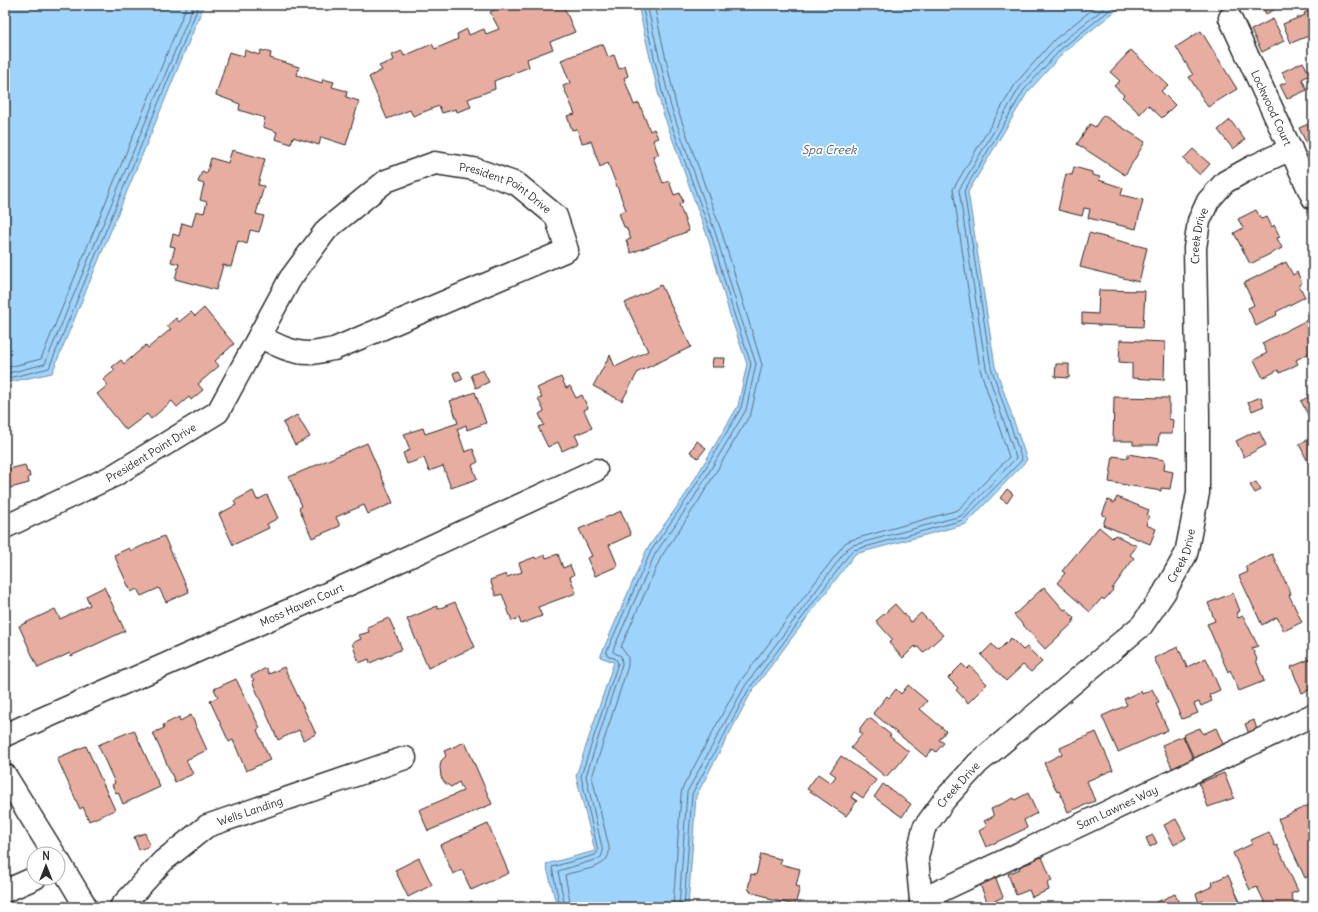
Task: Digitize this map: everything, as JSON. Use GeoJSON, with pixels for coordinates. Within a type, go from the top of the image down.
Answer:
{"type":"FeatureCollection","features":[{"type":"Feature","properties":{"kind":"street","name":"Lockwood Court"},"geometry":{"type":"LineString","coordinates":[[1230,18],[1313,198]]}},
{"type":"Feature","properties":{"kind":"street","name":"Creek Drive"},"geometry":{"type":"LineString","coordinates":[[923,903],[917,858],[924,828],[945,799],[978,763],[1142,625],[1164,593],[1186,554],[1198,493],[1195,248],[1199,221],[1208,201],[1225,182],[1252,167],[1291,149]]}},
{"type":"Feature","properties":{"kind":"street","name":"President Point Drive"},"geometry":{"type":"LineString","coordinates":[[5,527],[113,476],[218,412],[290,278],[327,229],[386,181],[436,164],[474,170],[517,184],[556,216],[567,250],[334,349],[312,353],[298,352],[287,350],[259,336]]}},
{"type":"Feature","properties":{"kind":"street","name":"Moss Haven Court"},"geometry":{"type":"LineString","coordinates":[[5,734],[363,578],[596,470]]}},
{"type":"Feature","properties":{"kind":"street","name":"Sam Lawnes Way"},"geometry":{"type":"LineString","coordinates":[[923,903],[1313,715]]}},
{"type":"Feature","properties":{"kind":"street","name":"Wells Landing"},"geometry":{"type":"LineString","coordinates":[[121,907],[163,861],[206,826],[405,758]]}},
{"type":"Feature","properties":{"kind":"street"},"geometry":{"type":"LineString","coordinates":[[5,775],[48,846]]}},
{"type":"Feature","properties":{"kind":"street"},"geometry":{"type":"LineString","coordinates":[[66,875],[86,907]]}},
{"type":"Feature","properties":{"kind":"street"},"geometry":{"type":"LineString","coordinates":[[5,891],[26,882]]}},
{"type":"Feature","properties":{"kind":"water"},"geometry":{"type":"Polygon","coordinates":[[[5,5],[204,5],[52,373],[5,383],[5,5]]]}},
{"type":"Feature","properties":{"kind":"water","name":"Spa Creek"},"geometry":{"type":"Polygon","coordinates":[[[638,5],[1123,5],[1064,52],[1027,93],[968,192],[995,366],[1027,460],[966,524],[855,554],[752,691],[696,796],[688,907],[557,907],[546,864],[595,851],[576,776],[614,662],[600,657],[647,549],[686,494],[738,406],[747,364],[729,312],[708,238],[662,110],[638,5]]]}},
{"type":"Feature","properties":{"kind":"building"},"geometry":{"type":"Polygon","coordinates":[[[505,5],[563,5],[575,32],[550,42],[553,49],[527,59],[529,67],[494,81],[495,89],[468,99],[471,107],[457,112],[456,109],[442,113],[439,106],[413,116],[410,110],[387,119],[369,77],[382,70],[379,66],[394,60],[392,55],[402,51],[404,56],[432,44],[435,49],[458,39],[457,34],[467,29],[469,35],[484,29],[486,34],[499,29],[490,12],[505,5]]]}},
{"type":"Feature","properties":{"kind":"building"},"geometry":{"type":"Polygon","coordinates":[[[1261,5],[1283,5],[1266,14],[1261,5]]]}},
{"type":"Feature","properties":{"kind":"building"},"geometry":{"type":"Polygon","coordinates":[[[1313,9],[1313,34],[1312,32],[1310,34],[1311,35],[1291,43],[1283,24],[1305,15],[1304,13],[1313,9]]]}},
{"type":"Feature","properties":{"kind":"building"},"geometry":{"type":"Polygon","coordinates":[[[1273,19],[1284,41],[1262,52],[1251,30],[1273,19]]]}},
{"type":"Feature","properties":{"kind":"building"},"geometry":{"type":"Polygon","coordinates":[[[1201,31],[1237,89],[1208,107],[1189,77],[1193,75],[1176,47],[1201,31]]]}},
{"type":"Feature","properties":{"kind":"building"},"geometry":{"type":"Polygon","coordinates":[[[603,44],[608,57],[614,55],[619,69],[625,66],[628,76],[624,78],[634,105],[639,103],[650,131],[654,129],[658,138],[653,140],[659,155],[653,157],[663,183],[669,181],[674,195],[680,193],[683,202],[679,204],[689,231],[631,253],[626,240],[631,239],[626,227],[624,227],[619,213],[626,210],[608,163],[600,167],[591,141],[582,143],[577,129],[572,130],[567,116],[575,114],[563,86],[570,83],[561,60],[603,44]]]}},
{"type":"Feature","properties":{"kind":"building"},"geometry":{"type":"Polygon","coordinates":[[[245,50],[259,55],[261,50],[271,53],[270,58],[299,67],[297,75],[322,83],[323,79],[334,82],[332,87],[347,91],[346,97],[359,101],[346,145],[321,137],[319,145],[293,137],[291,144],[275,139],[277,132],[263,127],[265,118],[239,110],[240,104],[216,95],[229,52],[244,56],[245,50]]]}},
{"type":"Feature","properties":{"kind":"building"},"geometry":{"type":"Polygon","coordinates":[[[1131,50],[1168,85],[1161,91],[1175,105],[1162,118],[1148,105],[1140,114],[1122,97],[1124,95],[1114,86],[1120,81],[1110,72],[1131,50]]]}},
{"type":"Feature","properties":{"kind":"building"},"geometry":{"type":"Polygon","coordinates":[[[1303,62],[1310,75],[1302,79],[1307,90],[1287,99],[1280,85],[1287,82],[1282,72],[1303,62]]]}},
{"type":"Feature","properties":{"kind":"building"},"geometry":{"type":"Polygon","coordinates":[[[1103,115],[1145,142],[1125,175],[1077,144],[1090,124],[1095,127],[1103,115]]]}},
{"type":"Feature","properties":{"kind":"building"},"geometry":{"type":"Polygon","coordinates":[[[1230,120],[1245,140],[1233,149],[1218,130],[1230,120]]]}},
{"type":"Feature","properties":{"kind":"building"},"geometry":{"type":"Polygon","coordinates":[[[1313,122],[1313,146],[1309,148],[1299,128],[1313,122]]]}},
{"type":"Feature","properties":{"kind":"building"},"geometry":{"type":"Polygon","coordinates":[[[1193,149],[1210,164],[1200,175],[1183,159],[1193,149]]]}},
{"type":"Feature","properties":{"kind":"building"},"geometry":{"type":"Polygon","coordinates":[[[232,150],[265,159],[258,185],[264,186],[256,214],[264,216],[259,232],[250,230],[247,244],[238,241],[231,267],[223,265],[216,290],[175,279],[179,264],[171,262],[175,247],[170,246],[173,234],[179,236],[182,223],[192,226],[196,211],[204,213],[207,202],[200,200],[204,184],[198,182],[202,171],[207,173],[211,158],[228,163],[232,150]]]}},
{"type":"Feature","properties":{"kind":"building"},"geometry":{"type":"Polygon","coordinates":[[[1074,167],[1092,172],[1092,175],[1100,177],[1099,180],[1123,188],[1121,195],[1143,200],[1136,229],[1088,218],[1090,209],[1084,208],[1082,216],[1058,210],[1066,174],[1072,175],[1074,167]]]}},
{"type":"Feature","properties":{"kind":"building"},"geometry":{"type":"Polygon","coordinates":[[[1256,210],[1261,219],[1267,217],[1272,227],[1274,225],[1280,237],[1277,238],[1282,248],[1250,264],[1234,233],[1243,228],[1238,219],[1256,210]]]}},
{"type":"Feature","properties":{"kind":"building"},"geometry":{"type":"Polygon","coordinates":[[[1089,233],[1147,248],[1139,282],[1080,267],[1089,233]]]}},
{"type":"Feature","properties":{"kind":"building"},"geometry":{"type":"Polygon","coordinates":[[[1286,262],[1293,275],[1297,272],[1302,283],[1299,285],[1305,297],[1276,312],[1277,315],[1256,326],[1248,308],[1254,305],[1244,283],[1286,262]]]}},
{"type":"Feature","properties":{"kind":"building"},"geometry":{"type":"Polygon","coordinates":[[[661,285],[691,347],[638,372],[622,401],[593,386],[610,355],[615,367],[648,351],[625,303],[661,285]]]}},
{"type":"Feature","properties":{"kind":"building"},"geometry":{"type":"Polygon","coordinates":[[[1099,290],[1145,291],[1143,327],[1082,323],[1082,313],[1098,314],[1099,290]]]}},
{"type":"Feature","properties":{"kind":"building"},"geometry":{"type":"Polygon","coordinates":[[[204,308],[234,344],[215,361],[219,366],[198,384],[203,390],[191,400],[189,397],[177,407],[172,401],[151,419],[147,414],[126,430],[97,394],[108,385],[103,380],[115,370],[112,367],[121,360],[124,364],[146,345],[148,348],[171,329],[167,326],[176,318],[179,322],[191,312],[195,316],[204,308]]]}},
{"type":"Feature","properties":{"kind":"building"},"geometry":{"type":"Polygon","coordinates":[[[1313,317],[1313,351],[1296,360],[1298,364],[1280,373],[1278,370],[1263,378],[1254,360],[1267,353],[1262,343],[1313,317]]]}},
{"type":"Feature","properties":{"kind":"building"},"geometry":{"type":"Polygon","coordinates":[[[1120,340],[1165,342],[1164,380],[1132,378],[1132,363],[1119,362],[1120,340]]]}},
{"type":"Feature","properties":{"kind":"building"},"geometry":{"type":"Polygon","coordinates":[[[713,358],[725,358],[724,367],[712,367],[713,358]]]}},
{"type":"Feature","properties":{"kind":"building"},"geometry":{"type":"Polygon","coordinates":[[[1056,364],[1069,364],[1069,378],[1055,377],[1056,364]]]}},
{"type":"Feature","properties":{"kind":"building"},"geometry":{"type":"Polygon","coordinates":[[[483,370],[489,382],[476,388],[471,375],[483,370]]]}},
{"type":"Feature","properties":{"kind":"building"},"geometry":{"type":"Polygon","coordinates":[[[459,371],[463,379],[456,382],[453,373],[459,371]]]}},
{"type":"Feature","properties":{"kind":"building"},"geometry":{"type":"Polygon","coordinates":[[[561,377],[566,388],[570,386],[576,398],[582,395],[588,408],[584,410],[592,428],[575,435],[579,443],[562,451],[558,442],[548,447],[538,427],[544,425],[539,414],[544,411],[538,399],[542,398],[537,388],[561,377]]]}},
{"type":"Feature","properties":{"kind":"building"},"geometry":{"type":"Polygon","coordinates":[[[475,392],[486,423],[467,430],[466,425],[457,429],[465,452],[473,449],[478,462],[472,465],[477,479],[451,488],[443,466],[429,471],[424,458],[407,464],[403,453],[410,450],[404,434],[423,428],[425,434],[458,423],[450,401],[475,392]]]}},
{"type":"Feature","properties":{"kind":"building"},"geometry":{"type":"Polygon","coordinates":[[[1313,394],[1313,422],[1312,423],[1301,401],[1313,394]]]}},
{"type":"Feature","properties":{"kind":"building"},"geometry":{"type":"Polygon","coordinates":[[[1114,397],[1169,398],[1169,419],[1173,420],[1172,434],[1159,434],[1158,445],[1133,445],[1133,441],[1113,441],[1114,397]]]}},
{"type":"Feature","properties":{"kind":"building"},"geometry":{"type":"Polygon","coordinates":[[[1261,397],[1264,406],[1252,411],[1248,402],[1261,397]]]}},
{"type":"Feature","properties":{"kind":"building"},"geometry":{"type":"Polygon","coordinates":[[[297,415],[310,437],[295,445],[283,423],[297,415]]]}},
{"type":"Feature","properties":{"kind":"building"},"geometry":{"type":"Polygon","coordinates":[[[1259,431],[1266,445],[1244,457],[1236,441],[1259,431]]]}},
{"type":"Feature","properties":{"kind":"building"},"geometry":{"type":"Polygon","coordinates":[[[1313,437],[1313,463],[1309,464],[1299,444],[1313,437]]]}},
{"type":"Feature","properties":{"kind":"building"},"geometry":{"type":"Polygon","coordinates":[[[697,441],[706,448],[698,458],[690,452],[697,441]]]}},
{"type":"Feature","properties":{"kind":"building"},"geometry":{"type":"Polygon","coordinates":[[[367,443],[393,503],[368,514],[364,505],[336,517],[340,526],[312,538],[299,508],[302,506],[289,477],[367,443]]]}},
{"type":"Feature","properties":{"kind":"building"},"geometry":{"type":"Polygon","coordinates":[[[1128,454],[1165,460],[1164,470],[1173,472],[1170,489],[1161,488],[1161,491],[1109,482],[1113,456],[1128,458],[1128,454]]]}},
{"type":"Feature","properties":{"kind":"building"},"geometry":{"type":"Polygon","coordinates":[[[25,465],[27,472],[29,472],[29,483],[7,489],[5,470],[25,465]]]}},
{"type":"Feature","properties":{"kind":"building"},"geometry":{"type":"Polygon","coordinates":[[[1256,482],[1261,490],[1255,493],[1250,485],[1256,482]]]}},
{"type":"Feature","properties":{"kind":"building"},"geometry":{"type":"Polygon","coordinates":[[[1007,489],[1013,494],[1007,503],[1000,498],[1007,489]]]}},
{"type":"Feature","properties":{"kind":"building"},"geometry":{"type":"Polygon","coordinates":[[[253,491],[257,500],[267,495],[278,518],[267,524],[269,528],[233,545],[219,514],[236,505],[234,501],[253,491]]]}},
{"type":"Feature","properties":{"kind":"building"},"geometry":{"type":"Polygon","coordinates":[[[1117,497],[1149,510],[1146,525],[1156,529],[1150,544],[1103,525],[1106,516],[1102,515],[1108,500],[1114,503],[1117,497]]]}},
{"type":"Feature","properties":{"kind":"building"},"geometry":{"type":"Polygon","coordinates":[[[621,511],[631,535],[609,545],[618,566],[595,576],[587,558],[592,556],[579,529],[621,511]]]}},
{"type":"Feature","properties":{"kind":"building"},"geometry":{"type":"Polygon","coordinates":[[[1099,527],[1112,538],[1115,535],[1137,546],[1130,555],[1134,558],[1112,589],[1113,590],[1104,600],[1102,598],[1090,612],[1057,583],[1065,573],[1062,571],[1099,527]]]}},
{"type":"Feature","properties":{"kind":"building"},"geometry":{"type":"Polygon","coordinates":[[[164,536],[189,592],[166,602],[159,588],[141,596],[137,589],[131,592],[114,555],[129,548],[131,551],[164,536]]]}},
{"type":"Feature","properties":{"kind":"building"},"geometry":{"type":"Polygon","coordinates":[[[558,554],[563,568],[570,565],[574,575],[570,577],[576,593],[538,607],[542,616],[521,624],[519,618],[512,621],[502,594],[496,596],[490,580],[506,574],[507,577],[522,572],[519,563],[535,557],[536,559],[545,555],[546,558],[558,554]]]}},
{"type":"Feature","properties":{"kind":"building"},"geometry":{"type":"Polygon","coordinates":[[[1272,554],[1291,594],[1289,595],[1302,622],[1284,631],[1277,617],[1262,625],[1239,576],[1248,572],[1245,567],[1272,554]]]}},
{"type":"Feature","properties":{"kind":"building"},"geometry":{"type":"Polygon","coordinates":[[[104,587],[125,631],[71,656],[70,653],[38,668],[19,626],[55,609],[60,619],[90,605],[86,596],[104,587]]]}},
{"type":"Feature","properties":{"kind":"building"},"geometry":{"type":"Polygon","coordinates":[[[1044,587],[1064,610],[1066,609],[1074,618],[1074,622],[1045,649],[1014,615],[1044,587]]]}},
{"type":"Feature","properties":{"kind":"building"},"geometry":{"type":"Polygon","coordinates":[[[1233,593],[1240,611],[1236,613],[1238,618],[1243,616],[1258,646],[1252,648],[1264,681],[1239,691],[1230,670],[1228,672],[1207,624],[1215,621],[1208,603],[1233,593]]]}},
{"type":"Feature","properties":{"kind":"building"},"geometry":{"type":"Polygon","coordinates":[[[455,602],[475,647],[428,668],[407,619],[437,606],[438,609],[455,602]]]}},
{"type":"Feature","properties":{"kind":"building"},"geometry":{"type":"Polygon","coordinates":[[[895,604],[911,622],[921,613],[943,635],[923,653],[918,647],[916,648],[915,646],[903,658],[889,643],[893,640],[876,621],[895,604]]]}},
{"type":"Feature","properties":{"kind":"building"},"geometry":{"type":"Polygon","coordinates":[[[389,618],[402,649],[370,663],[369,659],[359,663],[352,643],[361,639],[359,635],[369,632],[367,627],[389,618]]]}},
{"type":"Feature","properties":{"kind":"building"},"geometry":{"type":"Polygon","coordinates":[[[1011,638],[1023,650],[1027,647],[1042,662],[1031,672],[1023,665],[1006,681],[981,655],[992,644],[998,651],[1011,638]]]}},
{"type":"Feature","properties":{"kind":"building"},"geometry":{"type":"Polygon","coordinates":[[[1178,647],[1187,667],[1206,658],[1220,690],[1209,695],[1212,701],[1201,706],[1199,702],[1194,704],[1198,713],[1182,719],[1154,658],[1178,647]]]}},
{"type":"Feature","properties":{"kind":"building"},"geometry":{"type":"Polygon","coordinates":[[[1313,658],[1313,688],[1302,693],[1291,667],[1313,658]]]}},
{"type":"Feature","properties":{"kind":"building"},"geometry":{"type":"Polygon","coordinates":[[[962,664],[967,669],[970,666],[987,684],[968,703],[956,690],[958,688],[948,678],[962,664]]]}},
{"type":"Feature","properties":{"kind":"building"},"geometry":{"type":"Polygon","coordinates":[[[284,667],[316,734],[303,740],[299,730],[278,740],[252,681],[254,680],[251,676],[266,668],[269,674],[284,667]]]}},
{"type":"Feature","properties":{"kind":"building"},"geometry":{"type":"Polygon","coordinates":[[[236,679],[260,728],[257,730],[270,760],[246,771],[233,740],[229,742],[210,701],[218,697],[214,689],[236,679]]]}},
{"type":"Feature","properties":{"kind":"building"},"geometry":{"type":"Polygon","coordinates":[[[908,685],[927,701],[920,709],[946,731],[939,740],[944,743],[936,752],[933,749],[926,757],[873,713],[887,696],[889,698],[896,689],[901,694],[908,685]]]}},
{"type":"Feature","properties":{"kind":"building"},"geometry":{"type":"Polygon","coordinates":[[[1152,689],[1159,702],[1156,704],[1168,730],[1118,752],[1102,716],[1127,705],[1124,699],[1141,691],[1142,694],[1152,689]]]}},
{"type":"Feature","properties":{"kind":"building"},"geometry":{"type":"Polygon","coordinates":[[[191,715],[207,750],[186,760],[193,774],[175,782],[153,733],[164,728],[163,725],[179,717],[180,721],[191,715]]]}},
{"type":"Feature","properties":{"kind":"building"},"geometry":{"type":"Polygon","coordinates":[[[867,719],[871,719],[909,752],[886,777],[851,748],[862,734],[860,733],[860,728],[867,719]]]}},
{"type":"Feature","properties":{"kind":"building"},"geometry":{"type":"Polygon","coordinates":[[[1254,720],[1257,730],[1249,734],[1245,724],[1254,720]]]}},
{"type":"Feature","properties":{"kind":"building"},"geometry":{"type":"Polygon","coordinates":[[[1200,728],[1203,734],[1216,728],[1224,746],[1195,760],[1183,735],[1200,728]]]}},
{"type":"Feature","properties":{"kind":"building"},"geometry":{"type":"Polygon","coordinates":[[[134,730],[160,787],[123,804],[118,792],[116,793],[112,785],[115,783],[98,745],[134,730]]]}},
{"type":"Feature","properties":{"kind":"building"},"geometry":{"type":"Polygon","coordinates":[[[1096,732],[1113,770],[1087,781],[1095,801],[1068,812],[1044,763],[1062,754],[1060,748],[1096,732]]]}},
{"type":"Feature","properties":{"kind":"building"},"geometry":{"type":"Polygon","coordinates":[[[1183,736],[1194,761],[1173,770],[1162,745],[1183,736]]]}},
{"type":"Feature","properties":{"kind":"building"},"geometry":{"type":"Polygon","coordinates":[[[465,742],[492,804],[428,831],[419,810],[463,791],[459,782],[451,787],[445,783],[441,777],[440,767],[441,761],[446,756],[444,751],[465,742]]]}},
{"type":"Feature","properties":{"kind":"building"},"geometry":{"type":"Polygon","coordinates":[[[86,746],[115,810],[89,821],[83,807],[80,809],[57,758],[86,746]]]}},
{"type":"Feature","properties":{"kind":"building"},"geometry":{"type":"Polygon","coordinates":[[[841,756],[876,780],[863,798],[854,792],[851,797],[857,801],[846,816],[807,789],[818,774],[831,783],[836,776],[830,772],[841,756]]]}},
{"type":"Feature","properties":{"kind":"building"},"geometry":{"type":"Polygon","coordinates":[[[1224,773],[1234,798],[1208,807],[1199,783],[1224,773]]]}},
{"type":"Feature","properties":{"kind":"building"},"geometry":{"type":"Polygon","coordinates":[[[883,784],[911,804],[902,817],[874,797],[883,784]]]}},
{"type":"Feature","properties":{"kind":"building"},"geometry":{"type":"Polygon","coordinates":[[[1028,793],[1037,813],[1024,820],[1027,828],[986,847],[979,831],[987,826],[984,821],[994,816],[991,809],[1014,798],[1015,800],[1028,793]]]}},
{"type":"Feature","properties":{"kind":"building"},"geometry":{"type":"Polygon","coordinates":[[[1309,805],[1313,814],[1313,874],[1305,878],[1278,819],[1309,805]]]}},
{"type":"Feature","properties":{"kind":"building"},"geometry":{"type":"Polygon","coordinates":[[[1176,819],[1186,838],[1174,845],[1164,825],[1176,819]]]}},
{"type":"Feature","properties":{"kind":"building"},"geometry":{"type":"Polygon","coordinates":[[[488,824],[509,873],[471,890],[462,870],[453,874],[440,845],[488,824]]]}},
{"type":"Feature","properties":{"kind":"building"},"geometry":{"type":"Polygon","coordinates":[[[1269,832],[1275,846],[1277,845],[1298,891],[1291,894],[1295,905],[1290,907],[1267,907],[1257,887],[1250,890],[1233,853],[1252,844],[1251,840],[1269,832]]]}},
{"type":"Feature","properties":{"kind":"building"},"geometry":{"type":"Polygon","coordinates":[[[145,833],[150,846],[139,850],[134,837],[145,833]]]}},
{"type":"Feature","properties":{"kind":"building"},"geometry":{"type":"Polygon","coordinates":[[[1153,835],[1157,843],[1150,847],[1146,838],[1153,835]]]}},
{"type":"Feature","properties":{"kind":"building"},"geometry":{"type":"Polygon","coordinates":[[[761,854],[781,859],[780,864],[800,869],[796,886],[800,887],[795,905],[768,899],[768,897],[750,892],[748,889],[751,874],[756,875],[761,854]]]}},
{"type":"Feature","properties":{"kind":"building"},"geometry":{"type":"Polygon","coordinates":[[[1042,857],[1052,881],[1047,883],[1049,890],[1032,897],[1029,890],[1016,895],[1008,874],[1020,869],[1019,867],[1032,862],[1031,861],[1042,857]]]}},
{"type":"Feature","properties":{"kind":"building"},"geometry":{"type":"Polygon","coordinates":[[[419,858],[432,885],[408,897],[395,870],[419,858]]]}},
{"type":"Feature","properties":{"kind":"building"},"geometry":{"type":"Polygon","coordinates":[[[1228,875],[1241,904],[1234,907],[1207,907],[1204,900],[1199,903],[1196,894],[1213,886],[1212,882],[1228,875]]]}},
{"type":"Feature","properties":{"kind":"building"},"geometry":{"type":"Polygon","coordinates":[[[995,876],[1003,897],[988,904],[979,882],[995,876]]]}},
{"type":"Feature","properties":{"kind":"building"},"geometry":{"type":"Polygon","coordinates":[[[1175,894],[1181,907],[1145,907],[1159,901],[1175,894]]]}},
{"type":"Feature","properties":{"kind":"building"},"geometry":{"type":"Polygon","coordinates":[[[472,901],[474,907],[459,907],[472,901]]]}}]}
